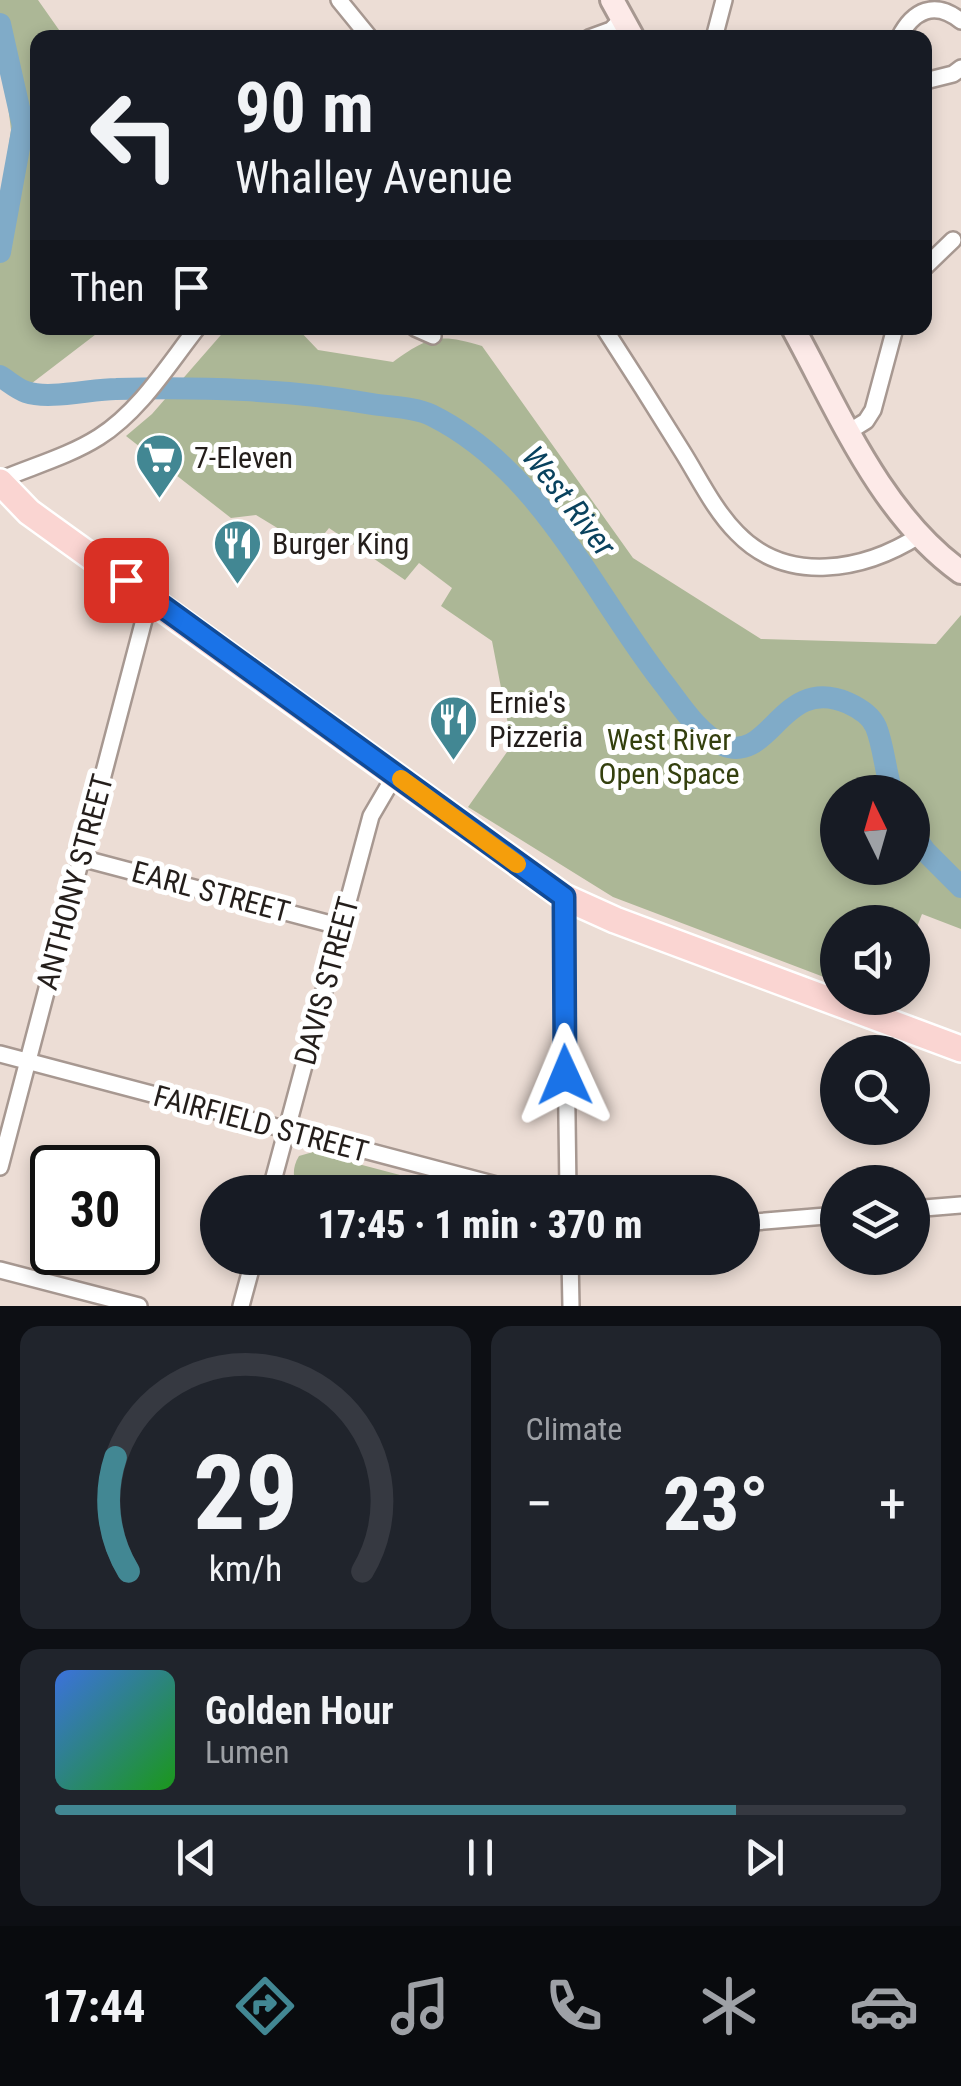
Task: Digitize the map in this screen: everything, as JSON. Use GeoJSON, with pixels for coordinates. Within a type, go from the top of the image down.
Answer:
{"type":"FeatureCollection","features":[{"type":"Feature","properties":{"kind":"main road"},"geometry":{"type":"LineString","coordinates":[[0,481],[30,512],[564,897],[615,920],[961,1049]]}},
{"type":"Feature","properties":{"kind":"street"},"geometry":{"type":"LineString","coordinates":[[339,0],[363,30]]}},
{"type":"Feature","properties":{"kind":"street"},"geometry":{"type":"LineString","coordinates":[[716,30],[724,0]]}},
{"type":"Feature","properties":{"kind":"street"},"geometry":{"type":"LineString","coordinates":[[904,30],[914,15],[924,10],[942,10],[961,21]]}},
{"type":"Feature","properties":{"kind":"street"},"geometry":{"type":"LineString","coordinates":[[932,79],[954,74],[961,68]]}},
{"type":"Feature","properties":{"kind":"street"},"geometry":{"type":"LineString","coordinates":[[932,263],[957,243],[961,224]]}},
{"type":"Feature","properties":{"kind":"street"},"geometry":{"type":"LineString","coordinates":[[0,481],[88,444],[133,408],[191,335]]}},
{"type":"Feature","properties":{"kind":"street"},"geometry":{"type":"LineString","coordinates":[[608,335],[725,521],[759,552],[780,562],[815,569],[843,566],[892,551],[920,536]]}},
{"type":"Feature","properties":{"kind":"street"},"geometry":{"type":"LineString","coordinates":[[798,335],[888,494],[920,536],[961,572]]}},
{"type":"Feature","properties":{"kind":"street"},"geometry":{"type":"LineString","coordinates":[[850,431],[866,421],[873,410],[893,335]]}},
{"type":"Feature","properties":{"kind":"street","name":"ANTHONY STREET"},"geometry":{"type":"LineString","coordinates":[[0,1167],[150,596]]}},
{"type":"Feature","properties":{"kind":"street","name":"DAVIS STREET"},"geometry":{"type":"LineString","coordinates":[[275,1175],[371,816],[395,774]]}},
{"type":"Feature","properties":{"kind":"street","name":"EARL STREET"},"geometry":{"type":"LineString","coordinates":[[81,858],[342,927]]}},
{"type":"Feature","properties":{"kind":"street"},"geometry":{"type":"LineString","coordinates":[[564,897],[568,1175]]}},
{"type":"Feature","properties":{"kind":"street","name":"FAIRFIELD STREET"},"geometry":{"type":"LineString","coordinates":[[0,1054],[457,1175]]}},
{"type":"Feature","properties":{"kind":"street"},"geometry":{"type":"LineString","coordinates":[[930,1209],[960,1210]]}},
{"type":"Feature","properties":{"kind":"street"},"geometry":{"type":"LineString","coordinates":[[760,1222],[820,1216]]}},
{"type":"Feature","properties":{"kind":"street"},"geometry":{"type":"LineString","coordinates":[[0,1270],[139,1306]]}},
{"type":"Feature","properties":{"kind":"street"},"geometry":{"type":"LineString","coordinates":[[241,1306],[249,1275]]}},
{"type":"Feature","properties":{"kind":"street"},"geometry":{"type":"LineString","coordinates":[[570,1275],[571,1306]]}},
{"type":"Feature","properties":{"kind":"green space"},"geometry":{"type":"Polygon","coordinates":[[[0,0],[38,0],[59,30],[30,30],[30,335],[95,335],[23,390],[0,376],[0,206],[11,130],[0,41],[0,0]]]}},
{"type":"Feature","properties":{"kind":"green space","name":"West River Open Space"},"geometry":{"type":"Polygon","coordinates":[[[221,335],[304,335],[318,350],[393,362],[426,342],[444,338],[482,346],[633,558],[761,639],[936,644],[961,615],[961,929],[930,917],[930,905],[820,905],[820,976],[613,897],[468,807],[512,745],[492,641],[441,606],[452,588],[419,563],[405,580],[329,528],[312,549],[256,515],[231,518],[126,436],[152,414],[221,335]]]}},
{"type":"Feature","properties":{"kind":"green space"},"geometry":{"type":"Polygon","coordinates":[[[313,1152],[400,1175],[294,1175],[299,1156],[313,1152]]]}},
{"type":"Feature","properties":{"kind":"waterway","name":"West River"},"geometry":{"type":"LineString","coordinates":[[0,24],[23,126],[0,252]]}},
{"type":"Feature","properties":{"kind":"waterway","name":"West River"},"geometry":{"type":"LineString","coordinates":[[0,376],[35,394],[116,389],[244,390],[340,399],[431,415],[469,438],[533,498],[661,680],[705,733],[723,745],[739,748],[753,743],[807,700],[825,697],[848,703],[868,715],[876,727],[888,775]]}},
{"type":"Feature","properties":{"kind":"waterway","name":"West River"},"geometry":{"type":"LineString","coordinates":[[930,856],[961,887]]}},
{"type":"Feature","properties":{"kind":"slow traffic"},"geometry":{"type":"LineString","coordinates":[[401,779],[517,864]]}},
{"type":"Feature","properties":{"kind":"place","name":"7-Eleven"},"geometry":{"type":"Point","coordinates":[159,500]}},
{"type":"Feature","properties":{"kind":"place","name":"Burger King"},"geometry":{"type":"Point","coordinates":[237,586]}},
{"type":"Feature","properties":{"kind":"place","name":"Ernie's Pizzeria"},"geometry":{"type":"Point","coordinates":[454,762]}},
{"type":"Feature","properties":{"kind":"route"},"geometry":{"type":"LineString","coordinates":[[126,580],[564,897],[565,1075]]}}]}
